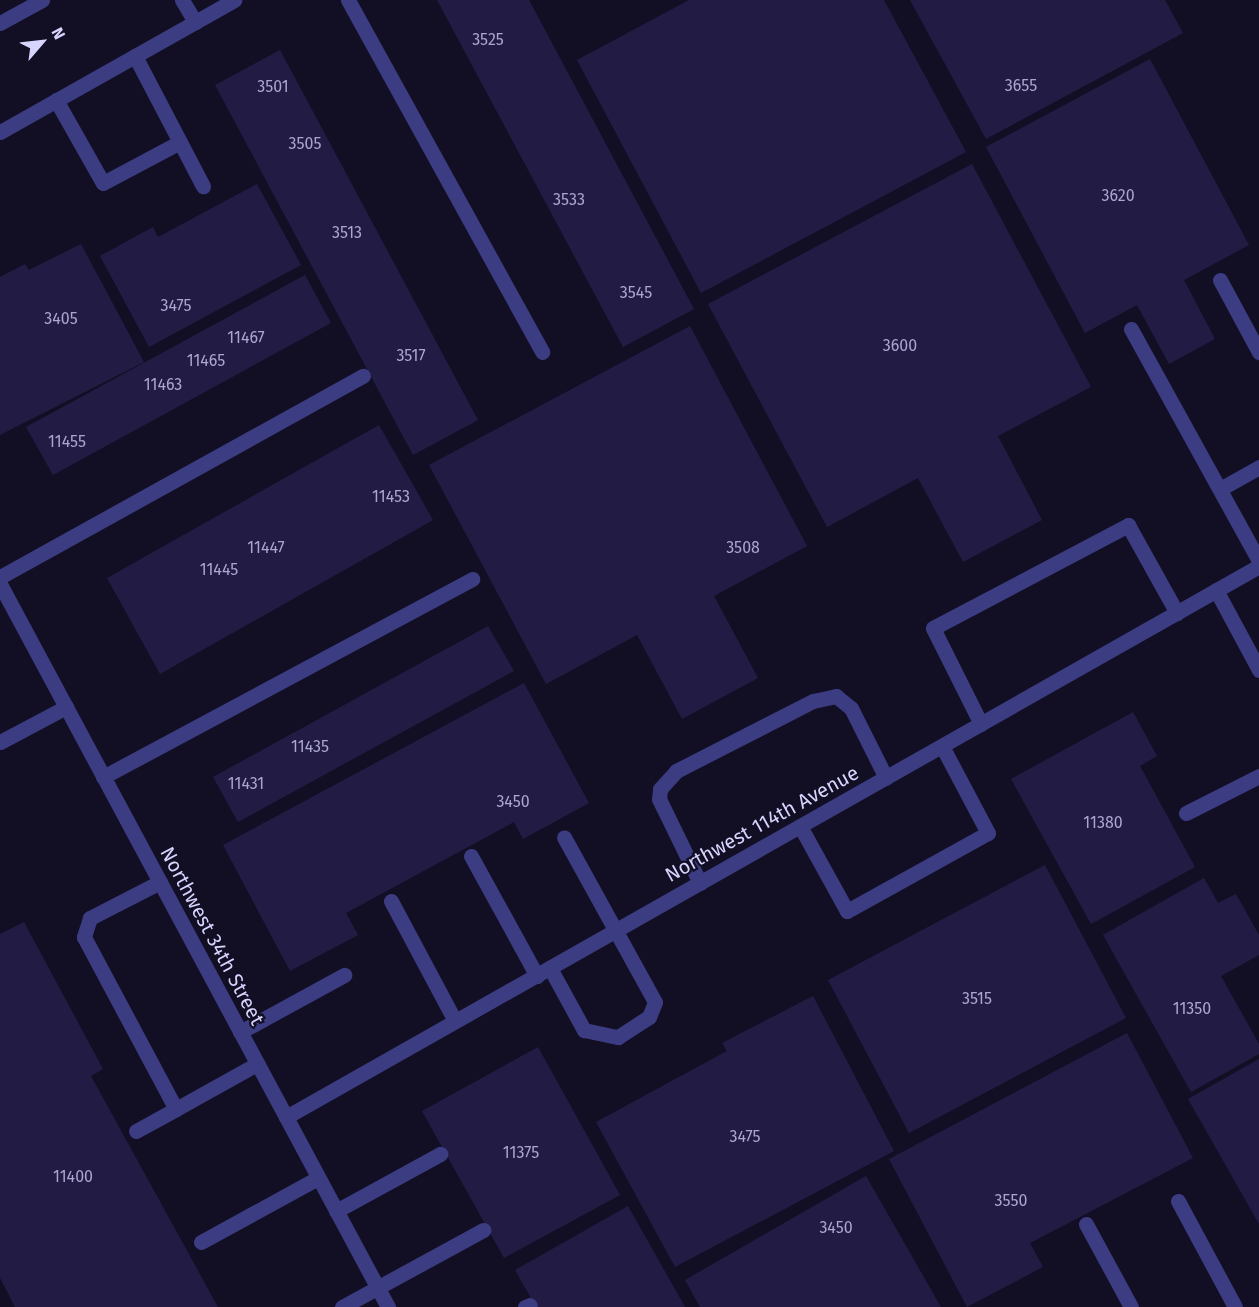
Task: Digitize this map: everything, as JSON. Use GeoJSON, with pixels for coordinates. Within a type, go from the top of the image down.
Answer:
{"type":"FeatureCollection","features":[{"type":"Feature","properties":{"kind":"street"},"geometry":{"type":"LineString","coordinates":[[0,23],[42,0]]}},
{"type":"Feature","properties":{"kind":"street"},"geometry":{"type":"LineString","coordinates":[[182,0],[195,22]]}},
{"type":"Feature","properties":{"kind":"street"},"geometry":{"type":"LineString","coordinates":[[0,132],[234,0]]}},
{"type":"Feature","properties":{"kind":"street"},"geometry":{"type":"LineString","coordinates":[[348,0],[542,352]]}},
{"type":"Feature","properties":{"kind":"street"},"geometry":{"type":"LineString","coordinates":[[135,56],[203,186]]}},
{"type":"Feature","properties":{"kind":"street"},"geometry":{"type":"LineString","coordinates":[[56,100],[103,183],[180,142]]}},
{"type":"Feature","properties":{"kind":"street"},"geometry":{"type":"LineString","coordinates":[[1220,280],[1259,352]]}},
{"type":"Feature","properties":{"kind":"street"},"geometry":{"type":"LineString","coordinates":[[1131,329],[1259,561]]}},
{"type":"Feature","properties":{"kind":"street"},"geometry":{"type":"LineString","coordinates":[[0,577],[363,376]]}},
{"type":"Feature","properties":{"kind":"street"},"geometry":{"type":"LineString","coordinates":[[1220,489],[1259,467]]}},
{"type":"Feature","properties":{"kind":"street"},"geometry":{"type":"LineString","coordinates":[[981,724],[933,628],[1128,525],[1177,613]]}},
{"type":"Feature","properties":{"kind":"street","name":"Northwest 114th Avenue"},"geometry":{"type":"LineString","coordinates":[[286,1117],[1259,566]]}},
{"type":"Feature","properties":{"kind":"street"},"geometry":{"type":"LineString","coordinates":[[103,777],[472,579]]}},
{"type":"Feature","properties":{"kind":"street","name":"Northwest 34th Street"},"geometry":{"type":"LineString","coordinates":[[0,584],[388,1307]]}},
{"type":"Feature","properties":{"kind":"street"},"geometry":{"type":"LineString","coordinates":[[1216,590],[1259,670]]}},
{"type":"Feature","properties":{"kind":"street"},"geometry":{"type":"LineString","coordinates":[[700,883],[659,799],[660,789],[676,771],[813,701],[836,696],[851,708],[886,778]]}},
{"type":"Feature","properties":{"kind":"street"},"geometry":{"type":"LineString","coordinates":[[0,742],[66,707]]}},
{"type":"Feature","properties":{"kind":"street"},"geometry":{"type":"LineString","coordinates":[[800,826],[847,911],[988,833],[942,746]]}},
{"type":"Feature","properties":{"kind":"street"},"geometry":{"type":"LineString","coordinates":[[1186,813],[1259,776]]}},
{"type":"Feature","properties":{"kind":"street"},"geometry":{"type":"LineString","coordinates":[[471,856],[543,972],[584,1030],[618,1037],[649,1017],[655,1002],[564,837]]}},
{"type":"Feature","properties":{"kind":"street"},"geometry":{"type":"LineString","coordinates":[[160,882],[90,918],[84,937],[176,1109]]}},
{"type":"Feature","properties":{"kind":"street"},"geometry":{"type":"LineString","coordinates":[[391,901],[455,1021]]}},
{"type":"Feature","properties":{"kind":"street"},"geometry":{"type":"LineString","coordinates":[[240,1032],[344,975]]}},
{"type":"Feature","properties":{"kind":"street"},"geometry":{"type":"LineString","coordinates":[[136,1131],[257,1064]]}},
{"type":"Feature","properties":{"kind":"street"},"geometry":{"type":"LineString","coordinates":[[336,1211],[440,1154]]}},
{"type":"Feature","properties":{"kind":"street"},"geometry":{"type":"LineString","coordinates":[[201,1242],[318,1178]]}},
{"type":"Feature","properties":{"kind":"street"},"geometry":{"type":"LineString","coordinates":[[1178,1202],[1235,1307]]}},
{"type":"Feature","properties":{"kind":"street"},"geometry":{"type":"LineString","coordinates":[[1086,1224],[1131,1307]]}},
{"type":"Feature","properties":{"kind":"street"},"geometry":{"type":"LineString","coordinates":[[342,1307],[483,1230]]}},
{"type":"Feature","properties":{"kind":"building"},"geometry":{"type":"Polygon","coordinates":[[[437,0],[529,0],[694,309],[623,347],[437,0]]]}},
{"type":"Feature","properties":{"kind":"building"},"geometry":{"type":"Polygon","coordinates":[[[689,0],[884,0],[966,152],[701,293],[577,60],[689,0]]]}},
{"type":"Feature","properties":{"kind":"building"},"geometry":{"type":"Polygon","coordinates":[[[910,0],[1165,0],[1183,33],[986,139],[910,0]]]}},
{"type":"Feature","properties":{"kind":"building"},"geometry":{"type":"Polygon","coordinates":[[[280,50],[478,420],[413,455],[215,85],[280,50]]]}},
{"type":"Feature","properties":{"kind":"building"},"geometry":{"type":"Polygon","coordinates":[[[1150,59],[1249,245],[1184,280],[1215,339],[1169,364],[1137,305],[1085,333],[986,147],[1150,59]]]}},
{"type":"Feature","properties":{"kind":"building"},"geometry":{"type":"Polygon","coordinates":[[[972,164],[1091,387],[998,436],[1042,520],[963,562],[918,478],[827,527],[708,304],[972,164]]]}},
{"type":"Feature","properties":{"kind":"building"},"geometry":{"type":"Polygon","coordinates":[[[257,184],[301,265],[149,347],[100,256],[153,227],[158,237],[257,184]]]}},
{"type":"Feature","properties":{"kind":"building"},"geometry":{"type":"Polygon","coordinates":[[[81,244],[144,362],[0,435],[0,277],[25,264],[29,270],[81,244]]]}},
{"type":"Feature","properties":{"kind":"building"},"geometry":{"type":"Polygon","coordinates":[[[305,275],[331,323],[53,475],[26,427],[305,275]]]}},
{"type":"Feature","properties":{"kind":"building"},"geometry":{"type":"Polygon","coordinates":[[[690,326],[807,546],[714,596],[758,678],[682,719],[637,635],[546,684],[429,465],[690,326]]]}},
{"type":"Feature","properties":{"kind":"building"},"geometry":{"type":"Polygon","coordinates":[[[379,425],[433,520],[160,674],[107,578],[379,425]]]}},
{"type":"Feature","properties":{"kind":"building"},"geometry":{"type":"Polygon","coordinates":[[[488,626],[514,671],[238,822],[213,777],[488,626]]]}},
{"type":"Feature","properties":{"kind":"building"},"geometry":{"type":"Polygon","coordinates":[[[524,683],[589,803],[523,839],[514,822],[346,913],[358,935],[290,971],[223,845],[524,683]]]}},
{"type":"Feature","properties":{"kind":"building"},"geometry":{"type":"Polygon","coordinates":[[[1133,712],[1157,756],[1140,766],[1195,867],[1091,924],[1011,779],[1133,712]]]}},
{"type":"Feature","properties":{"kind":"building"},"geometry":{"type":"Polygon","coordinates":[[[1045,865],[1126,1018],[909,1133],[828,980],[1045,865]]]}},
{"type":"Feature","properties":{"kind":"building"},"geometry":{"type":"Polygon","coordinates":[[[1204,878],[1218,903],[1236,894],[1259,935],[1259,955],[1221,976],[1259,1044],[1259,1054],[1191,1092],[1103,935],[1204,878]]]}},
{"type":"Feature","properties":{"kind":"building"},"geometry":{"type":"Polygon","coordinates":[[[24,922],[103,1069],[91,1076],[218,1307],[15,1307],[0,1278],[0,934],[24,922]]]}},
{"type":"Feature","properties":{"kind":"building"},"geometry":{"type":"Polygon","coordinates":[[[813,996],[894,1151],[675,1267],[596,1122],[727,1051],[722,1043],[813,996]]]}},
{"type":"Feature","properties":{"kind":"building"},"geometry":{"type":"Polygon","coordinates":[[[1127,1033],[1193,1158],[1030,1243],[1043,1267],[967,1307],[889,1159],[1127,1033]]]}},
{"type":"Feature","properties":{"kind":"building"},"geometry":{"type":"Polygon","coordinates":[[[538,1047],[620,1195],[504,1258],[422,1111],[538,1047]]]}},
{"type":"Feature","properties":{"kind":"building"},"geometry":{"type":"Polygon","coordinates":[[[1259,1059],[1259,1224],[1188,1099],[1259,1059]]]}},
{"type":"Feature","properties":{"kind":"building"},"geometry":{"type":"Polygon","coordinates":[[[866,1176],[941,1307],[700,1307],[685,1280],[866,1176]]]}},
{"type":"Feature","properties":{"kind":"building"},"geometry":{"type":"Polygon","coordinates":[[[628,1206],[685,1307],[536,1307],[515,1270],[628,1206]]]}}]}
